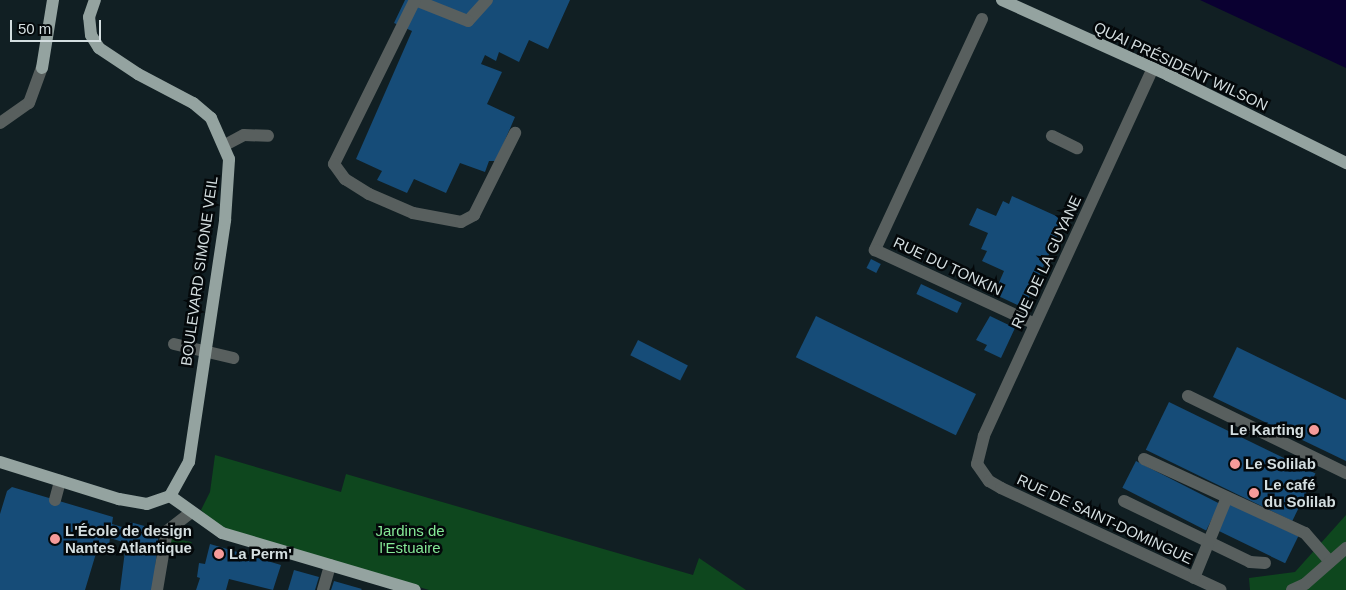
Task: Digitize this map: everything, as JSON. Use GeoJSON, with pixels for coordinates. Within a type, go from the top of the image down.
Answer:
{"type":"FeatureCollection","features":[{"type":"Feature","properties":{"kind":"main road"},"geometry":{"type":"LineString","coordinates":[[42,68],[53,0]]}},
{"type":"Feature","properties":{"kind":"main road","name":"BOULEVARD SIMONE VEIL"},"geometry":{"type":"LineString","coordinates":[[94,0],[89,16],[91,35],[99,48],[138,74],[193,103],[211,118],[225,145],[229,181],[189,462],[170,496]]}},
{"type":"Feature","properties":{"kind":"main road","name":"QUAI PRÉSIDENT WILSON"},"geometry":{"type":"LineString","coordinates":[[1002,0],[1153,68],[1346,163]]}},
{"type":"Feature","properties":{"kind":"main road"},"geometry":{"type":"LineString","coordinates":[[0,462],[119,499],[147,504],[170,496],[222,533],[415,590]]}},
{"type":"Feature","properties":{"kind":"street"},"geometry":{"type":"LineString","coordinates":[[487,0],[468,21],[457,19],[415,0],[334,164],[345,179],[369,194],[413,214],[461,222],[474,215],[515,133]]}},
{"type":"Feature","properties":{"kind":"street","name":"RUE DU TONKIN"},"geometry":{"type":"LineString","coordinates":[[982,18],[875,250],[1035,324]]}},
{"type":"Feature","properties":{"kind":"street"},"geometry":{"type":"LineString","coordinates":[[0,123],[29,103],[42,68]]}},
{"type":"Feature","properties":{"kind":"street","name":"RUE DE LA GUYANE"},"geometry":{"type":"LineString","coordinates":[[980,471],[976,456],[980,446],[1153,68]]}},
{"type":"Feature","properties":{"kind":"street"},"geometry":{"type":"LineString","coordinates":[[225,145],[244,135],[268,136]]}},
{"type":"Feature","properties":{"kind":"street"},"geometry":{"type":"LineString","coordinates":[[1052,136],[1077,148]]}},
{"type":"Feature","properties":{"kind":"street"},"geometry":{"type":"LineString","coordinates":[[174,344],[233,358]]}},
{"type":"Feature","properties":{"kind":"street"},"geometry":{"type":"LineString","coordinates":[[1188,396],[1346,473]]}},
{"type":"Feature","properties":{"kind":"street"},"geometry":{"type":"LineString","coordinates":[[1144,459],[1305,532],[1330,562]]}},
{"type":"Feature","properties":{"kind":"street","name":"RUE DE SAINT-DOMINGUE"},"geometry":{"type":"LineString","coordinates":[[980,471],[1001,488],[1221,590]]}},
{"type":"Feature","properties":{"kind":"street"},"geometry":{"type":"LineString","coordinates":[[55,500],[60,481]]}},
{"type":"Feature","properties":{"kind":"street"},"geometry":{"type":"LineString","coordinates":[[1194,578],[1207,550],[1207,541],[1228,497]]}},
{"type":"Feature","properties":{"kind":"street"},"geometry":{"type":"LineString","coordinates":[[1124,500],[1250,562],[1265,563]]}},
{"type":"Feature","properties":{"kind":"street"},"geometry":{"type":"LineString","coordinates":[[157,590],[167,531],[191,512]]}},
{"type":"Feature","properties":{"kind":"street"},"geometry":{"type":"LineString","coordinates":[[1292,590],[1305,584],[1346,548]]}},
{"type":"Feature","properties":{"kind":"street"},"geometry":{"type":"LineString","coordinates":[[323,590],[330,565]]}},
{"type":"Feature","properties":{"kind":"green space","name":"Jardins de l'Estuaire"},"geometry":{"type":"Polygon","coordinates":[[[215,455],[341,492],[346,474],[693,575],[699,558],[746,590],[429,590],[240,534],[216,524],[201,510],[210,492],[215,455]]]}},
{"type":"Feature","properties":{"kind":"green space"},"geometry":{"type":"Polygon","coordinates":[[[1346,515],[1346,590],[1250,590],[1249,578],[1295,572],[1346,515]]]}},
{"type":"Feature","properties":{"kind":"green space"},"geometry":{"type":"Polygon","coordinates":[[[171,538],[192,542],[190,551],[169,547],[171,538]]]}},
{"type":"Feature","properties":{"kind":"shaded area"},"geometry":{"type":"Polygon","coordinates":[[[1200,0],[1346,0],[1346,68],[1200,0]]]}},
{"type":"Feature","properties":{"kind":"building"},"geometry":{"type":"Polygon","coordinates":[[[405,0],[570,0],[548,49],[529,40],[519,62],[499,52],[496,61],[485,55],[481,64],[502,72],[487,104],[515,117],[496,161],[489,161],[485,172],[460,163],[446,193],[414,179],[407,193],[377,180],[382,171],[356,159],[412,31],[394,23],[405,0]]]}},
{"type":"Feature","properties":{"kind":"building"},"geometry":{"type":"Polygon","coordinates":[[[1012,196],[1065,220],[1024,308],[994,294],[1004,271],[982,261],[987,251],[981,249],[988,233],[969,225],[977,208],[996,216],[1003,201],[1009,204],[1012,196]]]}},
{"type":"Feature","properties":{"kind":"building"},"geometry":{"type":"Polygon","coordinates":[[[871,259],[881,264],[876,273],[866,268],[871,259]]]}},
{"type":"Feature","properties":{"kind":"building"},"geometry":{"type":"Polygon","coordinates":[[[977,274],[994,281],[990,289],[974,282],[977,274]]]}},
{"type":"Feature","properties":{"kind":"building"},"geometry":{"type":"Polygon","coordinates":[[[921,284],[962,303],[957,313],[916,294],[921,284]]]}},
{"type":"Feature","properties":{"kind":"building"},"geometry":{"type":"Polygon","coordinates":[[[816,316],[976,394],[956,435],[796,357],[816,316]]]}},
{"type":"Feature","properties":{"kind":"building"},"geometry":{"type":"Polygon","coordinates":[[[990,316],[1015,328],[1001,358],[984,350],[987,345],[976,340],[990,316]]]}},
{"type":"Feature","properties":{"kind":"building"},"geometry":{"type":"Polygon","coordinates":[[[638,340],[688,365],[680,381],[630,355],[638,340]]]}},
{"type":"Feature","properties":{"kind":"building","name":"Le Karting"},"geometry":{"type":"Polygon","coordinates":[[[1237,347],[1346,400],[1346,461],[1213,397],[1237,347]]]}},
{"type":"Feature","properties":{"kind":"building","name":"Le Solilab"},"geometry":{"type":"Polygon","coordinates":[[[1169,402],[1316,473],[1292,521],[1146,450],[1169,402]]]}},
{"type":"Feature","properties":{"kind":"building","name":"Le Solilab"},"geometry":{"type":"Polygon","coordinates":[[[1136,461],[1220,504],[1206,530],[1122,488],[1136,461]]]}},
{"type":"Feature","properties":{"kind":"building","name":"L'École de design Nantes Atlantique"},"geometry":{"type":"Polygon","coordinates":[[[12,487],[113,517],[112,524],[129,529],[130,522],[159,530],[153,590],[120,590],[126,543],[110,538],[108,553],[97,550],[85,590],[0,590],[0,514],[7,491],[12,487]]]}},
{"type":"Feature","properties":{"kind":"building","name":"Le Solilab"},"geometry":{"type":"Polygon","coordinates":[[[1230,503],[1298,536],[1285,563],[1217,530],[1230,503]]]}},
{"type":"Feature","properties":{"kind":"building"},"geometry":{"type":"Polygon","coordinates":[[[210,544],[281,565],[273,590],[229,579],[226,590],[196,590],[200,578],[197,577],[199,563],[205,564],[210,544]]]}},
{"type":"Feature","properties":{"kind":"building"},"geometry":{"type":"Polygon","coordinates":[[[294,570],[319,577],[315,590],[288,590],[294,570]]]}},
{"type":"Feature","properties":{"kind":"building"},"geometry":{"type":"Polygon","coordinates":[[[334,581],[362,589],[331,590],[334,581]]]}},
{"type":"Feature","properties":{"kind":"place","name":"Le Karting"},"geometry":{"type":"Point","coordinates":[1314,430]}},
{"type":"Feature","properties":{"kind":"place","name":"Le Solilab"},"geometry":{"type":"Point","coordinates":[1235,464]}},
{"type":"Feature","properties":{"kind":"place","name":"Le café du Solilab"},"geometry":{"type":"Point","coordinates":[1254,493]}},
{"type":"Feature","properties":{"kind":"place","name":"L'École de design Nantes Atlantique"},"geometry":{"type":"Point","coordinates":[55,539]}},
{"type":"Feature","properties":{"kind":"place","name":"La Perm'"},"geometry":{"type":"Point","coordinates":[219,554]}}]}
